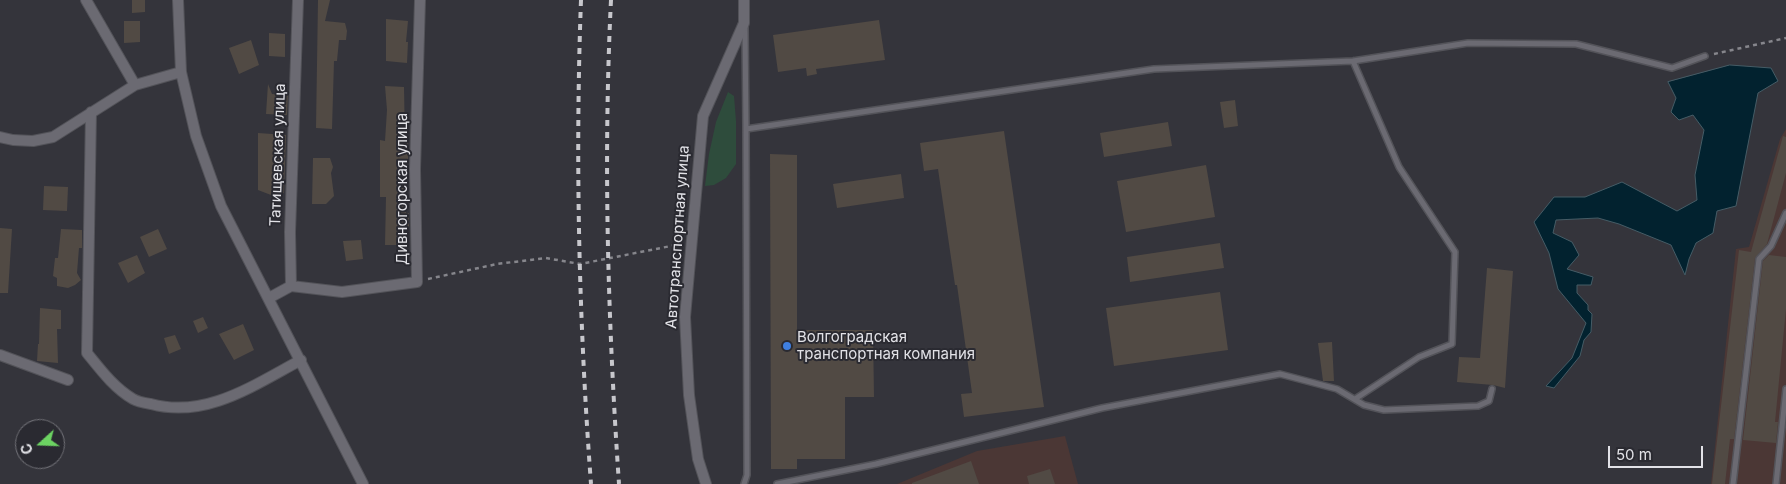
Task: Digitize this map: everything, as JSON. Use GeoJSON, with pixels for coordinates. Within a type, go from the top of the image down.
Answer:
{"type":"FeatureCollection","features":[{"type":"Feature","properties":{"kind":"street"},"geometry":{"type":"LineString","coordinates":[[86,0],[135,85]]}},
{"type":"Feature","properties":{"kind":"street"},"geometry":{"type":"LineString","coordinates":[[178,0],[182,72],[196,136],[222,206],[363,484]]}},
{"type":"Feature","properties":{"kind":"street","name":"Татищевская улица"},"geometry":{"type":"LineString","coordinates":[[291,286],[290,232],[298,0]]}},
{"type":"Feature","properties":{"kind":"street","name":"Дивногорская улица"},"geometry":{"type":"LineString","coordinates":[[291,286],[342,292],[417,282],[415,169],[420,0]]}},
{"type":"Feature","properties":{"kind":"street","name":"Автотранспортная улица"},"geometry":{"type":"LineString","coordinates":[[706,484],[698,459],[689,395],[685,317],[703,116],[744,24],[744,0]]}},
{"type":"Feature","properties":{"kind":"street"},"geometry":{"type":"LineString","coordinates":[[0,137],[33,141],[52,137],[135,85],[182,72]]}},
{"type":"Feature","properties":{"kind":"street"},"geometry":{"type":"LineString","coordinates":[[90,112],[87,353],[108,378],[134,400],[164,408],[195,408],[226,400],[301,360]]}},
{"type":"Feature","properties":{"kind":"street"},"geometry":{"type":"LineString","coordinates":[[269,298],[291,286]]}},
{"type":"Feature","properties":{"kind":"street"},"geometry":{"type":"LineString","coordinates":[[0,355],[68,380]]}},
{"type":"Feature","properties":{"kind":"lane"},"geometry":{"type":"LineString","coordinates":[[744,24],[747,475],[744,484]]}},
{"type":"Feature","properties":{"kind":"lane"},"geometry":{"type":"LineString","coordinates":[[746,129],[1154,69],[1353,61],[1468,43],[1576,44],[1672,68],[1705,56]]}},
{"type":"Feature","properties":{"kind":"lane"},"geometry":{"type":"LineString","coordinates":[[1353,61],[1399,167],[1455,252],[1452,344],[1419,356],[1355,399]]}},
{"type":"Feature","properties":{"kind":"lane"},"geometry":{"type":"LineString","coordinates":[[1733,484],[1759,259],[1771,246],[1786,214]]}},
{"type":"Feature","properties":{"kind":"lane"},"geometry":{"type":"LineString","coordinates":[[777,484],[876,464],[1102,408],[1280,374],[1337,389],[1364,405],[1384,410],[1478,406],[1489,401],[1492,388]]}},
{"type":"Feature","properties":{"kind":"lane"},"geometry":{"type":"LineString","coordinates":[[1776,484],[1786,389]]}},
{"type":"Feature","properties":{"kind":"path"},"geometry":{"type":"LineString","coordinates":[[1705,56],[1786,38]]}},
{"type":"Feature","properties":{"kind":"path"},"geometry":{"type":"LineString","coordinates":[[417,282],[497,264],[546,258],[580,264],[691,242]]}},
{"type":"Feature","properties":{"kind":"shaded area"},"geometry":{"type":"Polygon","coordinates":[[[1786,129],[1786,484],[1711,484],[1736,249],[1749,247],[1780,139],[1786,129]]]}},
{"type":"Feature","properties":{"kind":"shaded area"},"geometry":{"type":"Polygon","coordinates":[[[1065,436],[1078,484],[897,484],[977,451],[1065,436]]]}},
{"type":"Feature","properties":{"kind":"green space"},"geometry":{"type":"Polygon","coordinates":[[[728,92],[734,96],[736,164],[726,178],[714,185],[705,186],[716,122],[728,92]]]}},
{"type":"Feature","properties":{"kind":"water"},"geometry":{"type":"Polygon","coordinates":[[[1730,65],[1771,68],[1778,81],[1758,93],[1736,206],[1717,211],[1713,233],[1696,243],[1685,275],[1671,245],[1619,224],[1598,218],[1556,220],[1553,233],[1572,242],[1579,255],[1567,269],[1593,277],[1591,285],[1577,285],[1577,293],[1588,305],[1588,310],[1592,314],[1591,332],[1584,340],[1580,356],[1554,388],[1546,386],[1572,358],[1586,323],[1558,289],[1549,253],[1534,222],[1554,197],[1585,197],[1622,182],[1677,211],[1697,200],[1695,175],[1704,130],[1693,115],[1679,120],[1671,112],[1676,98],[1668,82],[1730,65]]]}},
{"type":"Feature","properties":{"kind":"building"},"geometry":{"type":"Polygon","coordinates":[[[132,0],[145,0],[145,12],[132,13],[132,0]]]}},
{"type":"Feature","properties":{"kind":"building"},"geometry":{"type":"Polygon","coordinates":[[[318,0],[330,0],[325,21],[345,23],[347,31],[346,40],[339,40],[337,61],[334,61],[332,129],[316,128],[318,0]]]}},
{"type":"Feature","properties":{"kind":"building"},"geometry":{"type":"Polygon","coordinates":[[[386,19],[408,21],[407,63],[386,61],[386,19]]]}},
{"type":"Feature","properties":{"kind":"building"},"geometry":{"type":"Polygon","coordinates":[[[879,20],[885,60],[816,69],[817,74],[807,76],[806,68],[778,72],[773,35],[879,20]]]}},
{"type":"Feature","properties":{"kind":"building"},"geometry":{"type":"Polygon","coordinates":[[[124,21],[140,21],[140,42],[124,43],[124,21]]]}},
{"type":"Feature","properties":{"kind":"building"},"geometry":{"type":"Polygon","coordinates":[[[269,33],[285,34],[285,57],[269,56],[269,33]]]}},
{"type":"Feature","properties":{"kind":"building"},"geometry":{"type":"Polygon","coordinates":[[[251,40],[259,65],[239,74],[229,48],[251,40]]]}},
{"type":"Feature","properties":{"kind":"building"},"geometry":{"type":"Polygon","coordinates":[[[268,84],[272,94],[288,95],[287,115],[266,114],[268,84]]]}},
{"type":"Feature","properties":{"kind":"building"},"geometry":{"type":"Polygon","coordinates":[[[385,86],[404,87],[405,142],[408,142],[406,213],[409,213],[409,228],[404,229],[403,245],[385,245],[386,197],[380,197],[380,140],[385,141],[387,110],[385,86]]]}},
{"type":"Feature","properties":{"kind":"building"},"geometry":{"type":"Polygon","coordinates":[[[1235,100],[1238,126],[1224,128],[1220,102],[1235,100]]]}},
{"type":"Feature","properties":{"kind":"building"},"geometry":{"type":"Polygon","coordinates":[[[1168,122],[1172,146],[1104,157],[1100,133],[1168,122]]]}},
{"type":"Feature","properties":{"kind":"building"},"geometry":{"type":"Polygon","coordinates":[[[1004,131],[1044,407],[964,417],[961,394],[972,393],[957,285],[955,285],[938,169],[924,171],[920,143],[1004,131]]]}},
{"type":"Feature","properties":{"kind":"building"},"geometry":{"type":"Polygon","coordinates":[[[258,133],[286,135],[284,193],[271,195],[258,190],[258,133]]]}},
{"type":"Feature","properties":{"kind":"building"},"geometry":{"type":"Polygon","coordinates":[[[1783,136],[1786,137],[1786,173],[1767,244],[1755,258],[1734,439],[1730,439],[1725,484],[1712,484],[1739,250],[1751,252],[1783,136]]]}},
{"type":"Feature","properties":{"kind":"building"},"geometry":{"type":"Polygon","coordinates":[[[770,154],[797,155],[797,330],[873,330],[874,397],[845,397],[845,459],[797,459],[797,469],[771,469],[770,154]]]}},
{"type":"Feature","properties":{"kind":"building"},"geometry":{"type":"Polygon","coordinates":[[[313,158],[330,158],[333,167],[331,173],[334,196],[326,204],[312,204],[313,158]]]}},
{"type":"Feature","properties":{"kind":"building"},"geometry":{"type":"Polygon","coordinates":[[[1206,165],[1215,217],[1126,232],[1117,181],[1206,165]]]}},
{"type":"Feature","properties":{"kind":"building"},"geometry":{"type":"Polygon","coordinates":[[[901,174],[904,198],[837,208],[833,184],[901,174]]]}},
{"type":"Feature","properties":{"kind":"building"},"geometry":{"type":"Polygon","coordinates":[[[44,186],[68,187],[67,211],[43,210],[44,186]]]}},
{"type":"Feature","properties":{"kind":"building"},"geometry":{"type":"Polygon","coordinates":[[[0,228],[12,229],[8,293],[0,293],[0,228]]]}},
{"type":"Feature","properties":{"kind":"building"},"geometry":{"type":"Polygon","coordinates":[[[61,229],[82,230],[82,248],[79,248],[77,273],[81,280],[68,288],[57,286],[57,278],[53,276],[55,258],[58,258],[61,229]]]}},
{"type":"Feature","properties":{"kind":"building"},"geometry":{"type":"Polygon","coordinates":[[[158,229],[167,249],[149,257],[140,237],[158,229]]]}},
{"type":"Feature","properties":{"kind":"building"},"geometry":{"type":"Polygon","coordinates":[[[361,240],[363,259],[346,261],[343,241],[361,240]]]}},
{"type":"Feature","properties":{"kind":"building"},"geometry":{"type":"Polygon","coordinates":[[[1220,243],[1224,268],[1130,282],[1127,257],[1220,243]]]}},
{"type":"Feature","properties":{"kind":"building"},"geometry":{"type":"Polygon","coordinates":[[[137,255],[145,273],[128,283],[118,263],[137,255]]]}},
{"type":"Feature","properties":{"kind":"building"},"geometry":{"type":"Polygon","coordinates":[[[1769,255],[1786,257],[1786,309],[1775,422],[1778,422],[1776,443],[1743,440],[1763,261],[1769,255]]]}},
{"type":"Feature","properties":{"kind":"building"},"geometry":{"type":"Polygon","coordinates":[[[1487,268],[1513,271],[1505,388],[1457,382],[1459,357],[1480,358],[1487,268]]]}},
{"type":"Feature","properties":{"kind":"building"},"geometry":{"type":"Polygon","coordinates":[[[1220,292],[1228,350],[1114,366],[1106,308],[1220,292]]]}},
{"type":"Feature","properties":{"kind":"building"},"geometry":{"type":"Polygon","coordinates":[[[40,308],[61,310],[61,329],[57,329],[58,363],[37,361],[40,308]]]}},
{"type":"Feature","properties":{"kind":"building"},"geometry":{"type":"Polygon","coordinates":[[[203,317],[208,328],[198,333],[193,321],[203,317]]]}},
{"type":"Feature","properties":{"kind":"building"},"geometry":{"type":"Polygon","coordinates":[[[243,324],[254,350],[234,360],[219,334],[243,324]]]}},
{"type":"Feature","properties":{"kind":"building"},"geometry":{"type":"Polygon","coordinates":[[[175,335],[181,349],[169,354],[164,338],[175,335]]]}},
{"type":"Feature","properties":{"kind":"building"},"geometry":{"type":"Polygon","coordinates":[[[1332,342],[1334,381],[1323,381],[1318,343],[1332,342]]]}},
{"type":"Feature","properties":{"kind":"building"},"geometry":{"type":"Polygon","coordinates":[[[971,461],[979,484],[912,484],[912,483],[971,461]]]}},
{"type":"Feature","properties":{"kind":"building"},"geometry":{"type":"Polygon","coordinates":[[[1050,469],[1055,484],[1029,484],[1027,476],[1050,469]]]}},
{"type":"Feature","properties":{"kind":"railway"},"geometry":{"type":"LineString","coordinates":[[581,0],[578,121],[579,242],[591,484]]}},
{"type":"Feature","properties":{"kind":"railway"},"geometry":{"type":"LineString","coordinates":[[611,0],[607,121],[608,242],[619,484]]}},
{"type":"Feature","properties":{"kind":"place","name":"Волгоградская транспортная компания"},"geometry":{"type":"Point","coordinates":[787,346]}}]}
